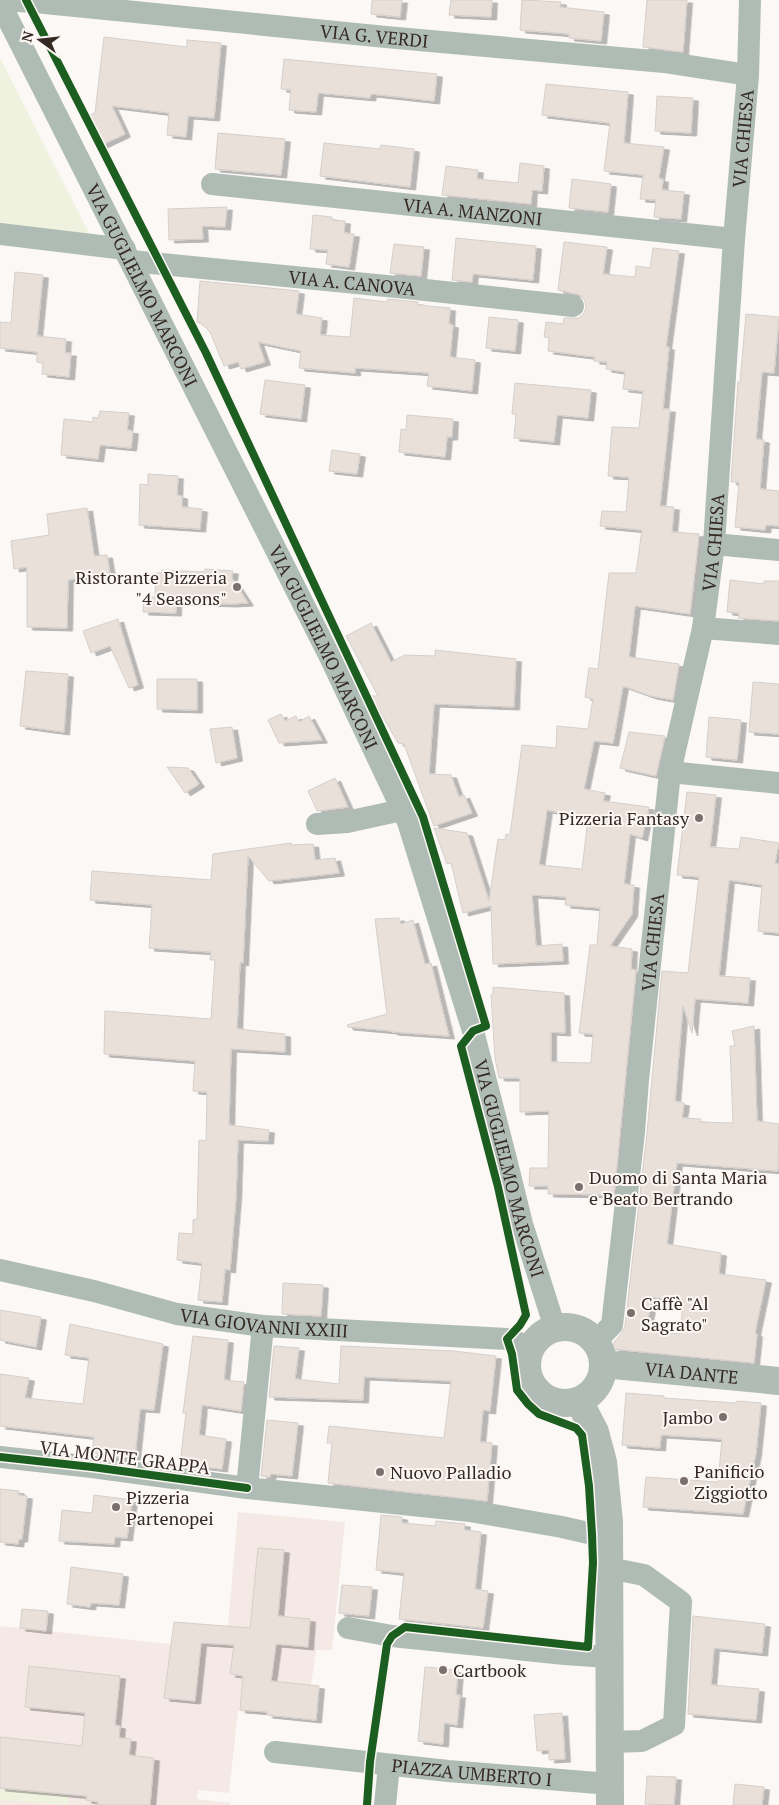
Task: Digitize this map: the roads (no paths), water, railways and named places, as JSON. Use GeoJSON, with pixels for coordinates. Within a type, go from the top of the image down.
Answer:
{"type":"FeatureCollection","features":[{"type":"Feature","properties":{"kind":"main road"},"geometry":{"type":"LineString","coordinates":[[567,1327],[578,1329],[587,1334],[599,1353],[602,1375],[597,1386],[579,1401],[568,1403],[556,1402],[545,1398],[536,1391],[530,1381],[527,1370],[527,1358],[531,1347],[538,1338],[555,1328],[567,1327]]}},
{"type":"Feature","properties":{"kind":"main road","name":"VIA DANTE"},"geometry":{"type":"LineString","coordinates":[[599,1353],[779,1381]]}},
{"type":"Feature","properties":{"kind":"main road"},"geometry":{"type":"LineString","coordinates":[[579,1401],[595,1432],[603,1462],[610,1538],[608,1657],[610,1795]]}},
{"type":"Feature","properties":{"kind":"street","name":"VIA CHIESA"},"geometry":{"type":"LineString","coordinates":[[599,1353],[612,1325],[634,1132],[670,772],[704,628],[714,544],[734,239],[748,75],[750,0]]}},
{"type":"Feature","properties":{"kind":"street","name":"VIA G. VERDI"},"geometry":{"type":"LineString","coordinates":[[0,1],[206,9],[386,37],[664,62],[748,75]]}},
{"type":"Feature","properties":{"kind":"street","name":"VIA GUGLIELMO MARCONI"},"geometry":{"type":"LineString","coordinates":[[0,1],[331,659],[408,822],[468,1016],[522,1224],[555,1328]]}},
{"type":"Feature","properties":{"kind":"street","name":"VIA A. MANZONI"},"geometry":{"type":"LineString","coordinates":[[212,184],[734,239]]}},
{"type":"Feature","properties":{"kind":"street","name":"VIA A. CANOVA"},"geometry":{"type":"LineString","coordinates":[[0,234],[128,255],[573,306]]}},
{"type":"Feature","properties":{"kind":"street"},"geometry":{"type":"LineString","coordinates":[[714,544],[779,550]]}},
{"type":"Feature","properties":{"kind":"street"},"geometry":{"type":"LineString","coordinates":[[704,628],[779,634]]}},
{"type":"Feature","properties":{"kind":"street"},"geometry":{"type":"LineString","coordinates":[[670,772],[779,783]]}},
{"type":"Feature","properties":{"kind":"street"},"geometry":{"type":"LineString","coordinates":[[317,824],[347,822],[402,810]]}},
{"type":"Feature","properties":{"kind":"street","name":"VIA GIOVANNI XXIII"},"geometry":{"type":"LineString","coordinates":[[0,1270],[94,1291],[177,1314],[263,1326],[508,1339],[531,1347]]}},
{"type":"Feature","properties":{"kind":"street"},"geometry":{"type":"LineString","coordinates":[[247,1488],[263,1326]]}},
{"type":"Feature","properties":{"kind":"street","name":"VIA MONTE GRAPPA"},"geometry":{"type":"LineString","coordinates":[[0,1457],[101,1468],[247,1488],[470,1511],[562,1527],[610,1538]]}},
{"type":"Feature","properties":{"kind":"street"},"geometry":{"type":"LineString","coordinates":[[609,1568],[644,1575],[681,1602],[674,1725],[642,1741],[610,1742]]}},
{"type":"Feature","properties":{"kind":"street"},"geometry":{"type":"LineString","coordinates":[[348,1628],[392,1636],[608,1657]]}},
{"type":"Feature","properties":{"kind":"street","name":"PIAZZA UMBERTO I"},"geometry":{"type":"LineString","coordinates":[[275,1752],[448,1771],[610,1795]]}},
{"type":"Feature","properties":{"kind":"street"},"geometry":{"type":"LineString","coordinates":[[385,1805],[389,1765]]}},
{"type":"Feature","properties":{"kind":"place","name":"Ristorante Pizzeria \"4 Seasons\""},"geometry":{"type":"Point","coordinates":[237,587]}},
{"type":"Feature","properties":{"kind":"place","name":"Pizzeria Fantasy"},"geometry":{"type":"Point","coordinates":[699,818]}},
{"type":"Feature","properties":{"kind":"place","name":"Duomo di Santa Maria e Beato Bertrando"},"geometry":{"type":"Point","coordinates":[579,1187]}},
{"type":"Feature","properties":{"kind":"place","name":"Caffè \"Al Sagrato\""},"geometry":{"type":"Point","coordinates":[631,1313]}},
{"type":"Feature","properties":{"kind":"place","name":"Jambo"},"geometry":{"type":"Point","coordinates":[723,1417]}},
{"type":"Feature","properties":{"kind":"place","name":"Nuovo Palladio"},"geometry":{"type":"Point","coordinates":[380,1472]}},
{"type":"Feature","properties":{"kind":"place","name":"Panificio Ziggiotto"},"geometry":{"type":"Point","coordinates":[684,1481]}},
{"type":"Feature","properties":{"kind":"place","name":"Pizzeria Partenopei"},"geometry":{"type":"Point","coordinates":[116,1507]}},
{"type":"Feature","properties":{"kind":"place","name":"Cartbook"},"geometry":{"type":"Point","coordinates":[443,1670]}}]}
